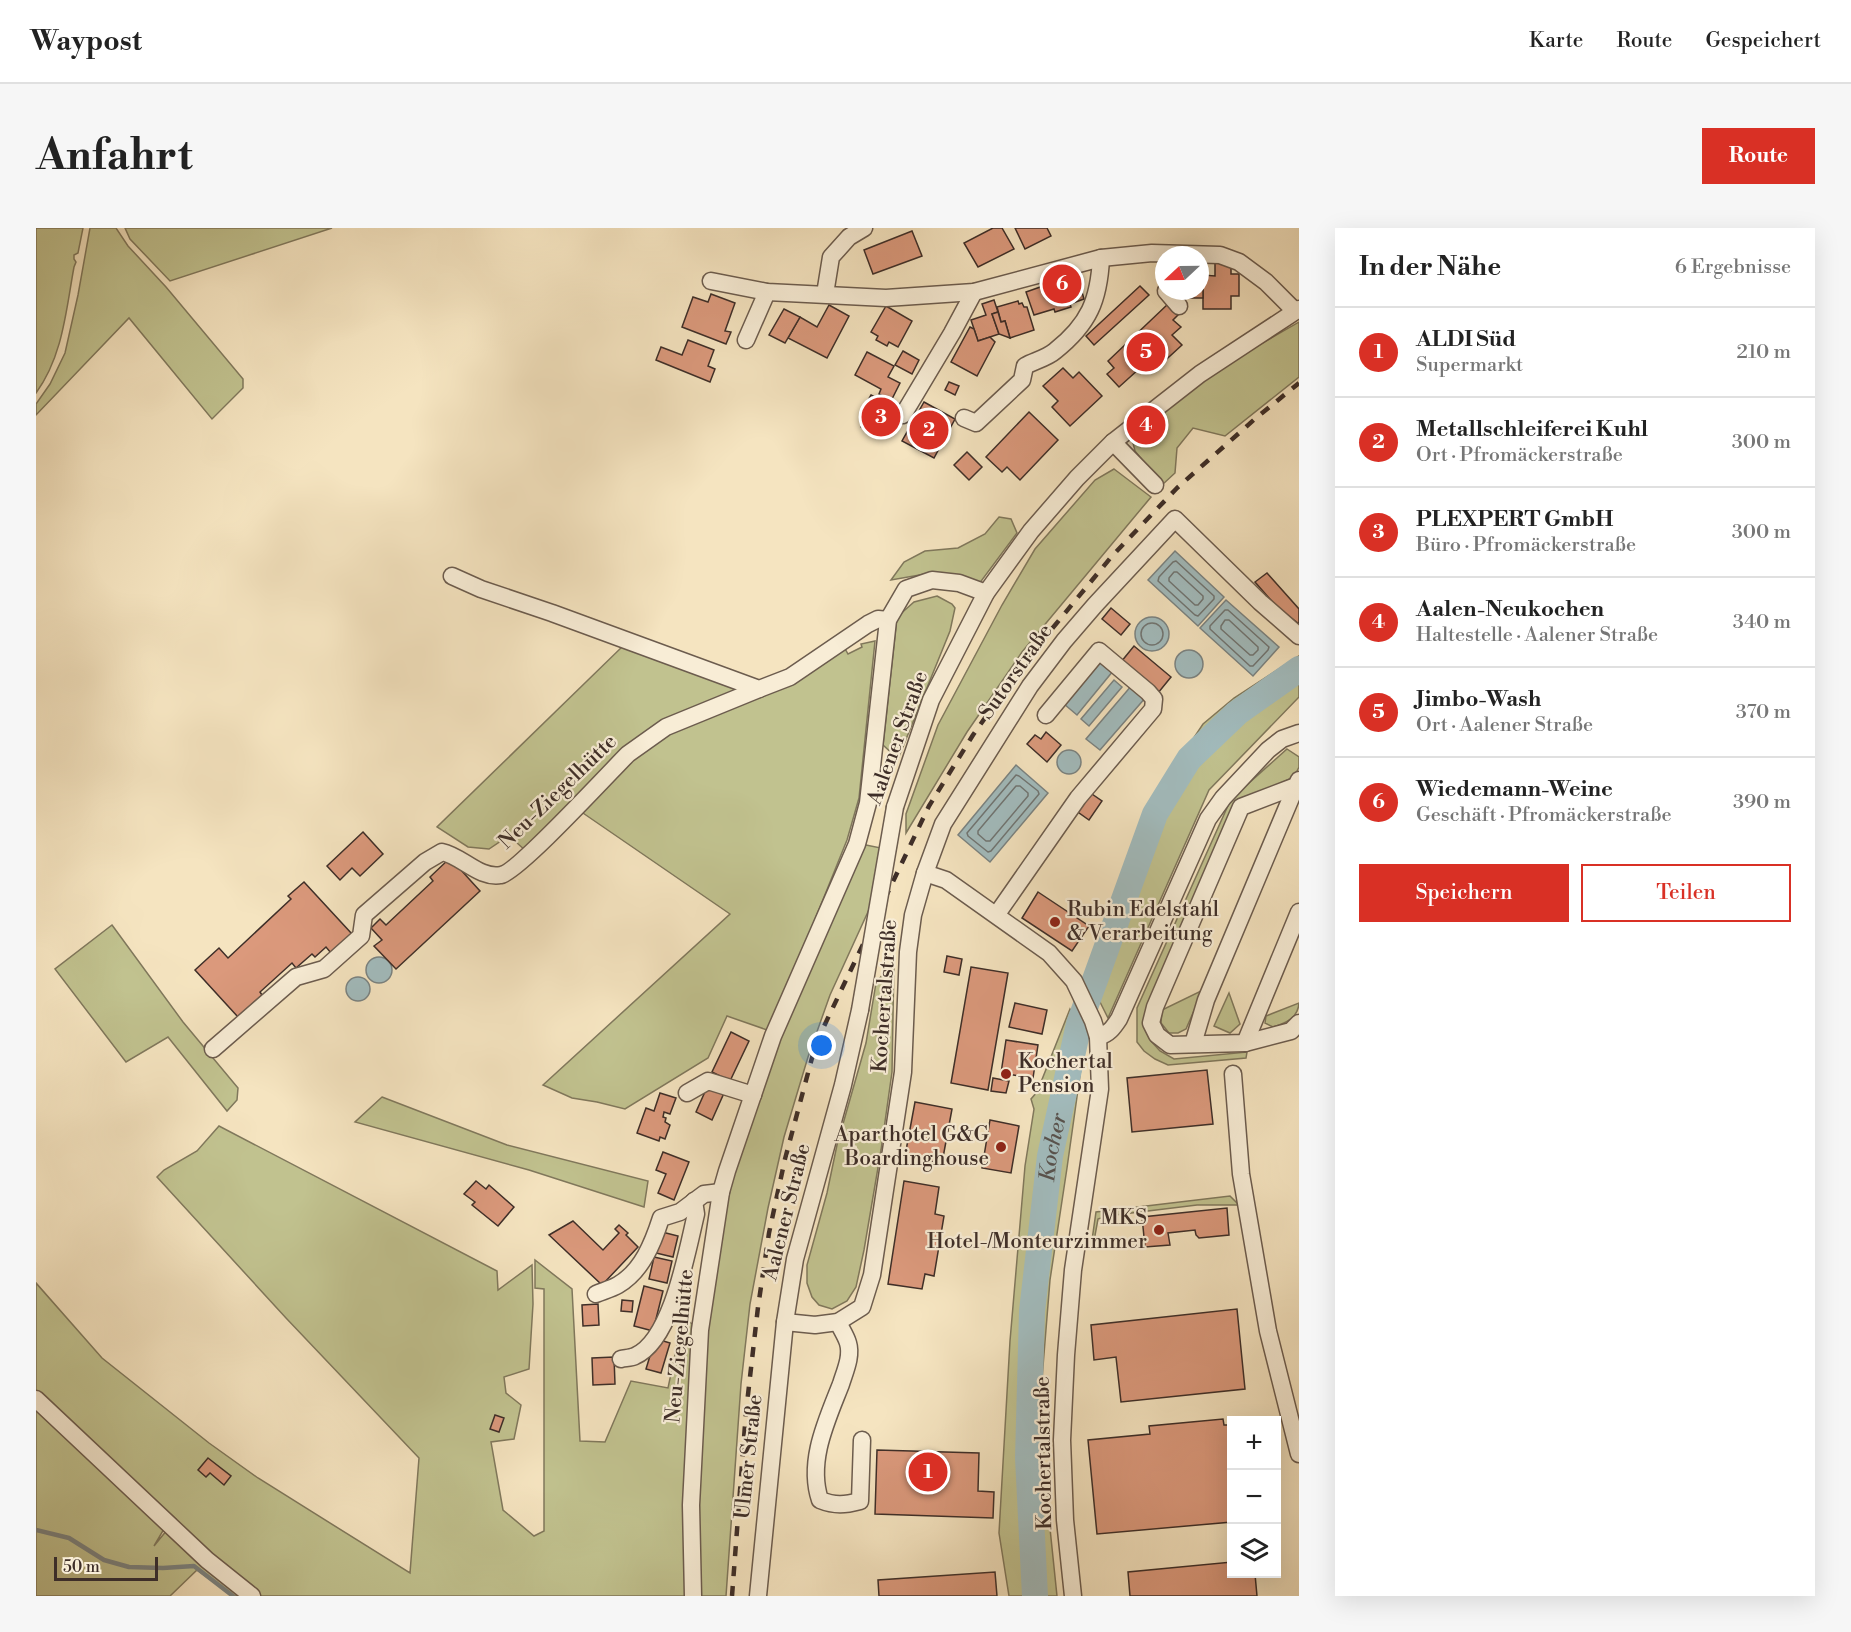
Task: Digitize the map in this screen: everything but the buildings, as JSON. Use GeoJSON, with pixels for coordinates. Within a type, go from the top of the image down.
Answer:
{"type":"FeatureCollection","features":[{"type":"Feature","properties":{"kind":"street"},"geometry":{"type":"LineString","coordinates":[[825,294],[831,257],[849,237],[864,228]]}},
{"type":"Feature","properties":{"kind":"street"},"geometry":{"type":"LineString","coordinates":[[711,280],[767,292],[885,297],[974,292],[1101,258],[1155,253]]}},
{"type":"Feature","properties":{"kind":"street"},"geometry":{"type":"LineString","coordinates":[[1209,255],[1220,255],[1239,262],[1266,282],[1297,310]]}},
{"type":"Feature","properties":{"kind":"street"},"geometry":{"type":"LineString","coordinates":[[964,418],[976,423],[1022,380],[1025,366],[1053,352],[1082,325],[1094,303],[1100,281],[1101,258]]}},
{"type":"Feature","properties":{"kind":"street"},"geometry":{"type":"LineString","coordinates":[[746,340],[767,292]]}},
{"type":"Feature","properties":{"kind":"street"},"geometry":{"type":"LineString","coordinates":[[903,415],[974,292]]}},
{"type":"Feature","properties":{"kind":"street"},"geometry":{"type":"LineString","coordinates":[[1174,300],[1179,306]]}},
{"type":"Feature","properties":{"kind":"street","name":"Aalener Straße"},"geometry":{"type":"LineString","coordinates":[[785,1322],[795,1259],[843,1085],[861,1010],[895,807],[931,700],[986,593],[1031,531],[1077,478],[1113,442],[1200,374],[1297,310]]}},
{"type":"Feature","properties":{"kind":"street"},"geometry":{"type":"LineString","coordinates":[[1113,442],[1155,485]]}},
{"type":"Feature","properties":{"kind":"street","name":"Sutorstraße"},"geometry":{"type":"LineString","coordinates":[[925,873],[943,824],[1030,686],[1095,604],[1175,519],[1260,602],[1299,636]]}},
{"type":"Feature","properties":{"kind":"street"},"geometry":{"type":"LineString","coordinates":[[452,576],[481,589],[759,689],[790,676],[868,624],[878,619],[888,620]]}},
{"type":"Feature","properties":{"kind":"street","name":"Neu-Ziegelhütte"},"geometry":{"type":"LineString","coordinates":[[693,1596],[691,1505],[699,1330],[721,1192],[774,1036],[856,844],[868,803],[888,620],[906,589],[932,580],[959,583],[986,593]]}},
{"type":"Feature","properties":{"kind":"street"},"geometry":{"type":"LineString","coordinates":[[997,914],[1078,798],[1152,709],[1154,699],[1099,651],[1046,715]]}},
{"type":"Feature","properties":{"kind":"street","name":"Neu-Ziegelhütte"},"geometry":{"type":"LineString","coordinates":[[213,1049],[296,977],[324,969],[354,943],[361,936],[364,915],[425,862],[442,852],[452,854],[487,875],[503,876],[525,859],[628,753],[666,728],[759,689]]}},
{"type":"Feature","properties":{"kind":"street"},"geometry":{"type":"LineString","coordinates":[[1096,1029],[1105,1035],[1113,1029],[1119,1019],[1208,819],[1223,798],[1268,750],[1282,739],[1299,733]]}},
{"type":"Feature","properties":{"kind":"street"},"geometry":{"type":"LineString","coordinates":[[1298,783],[1241,807],[1155,1007],[1151,1023],[1157,1035],[1170,1045],[1245,1044],[1291,1031],[1299,1023]]}},
{"type":"Feature","properties":{"kind":"street"},"geometry":{"type":"LineString","coordinates":[[1193,1044],[1206,1000],[1298,783]]}},
{"type":"Feature","properties":{"kind":"street","name":"Kochertalstraße"},"geometry":{"type":"LineString","coordinates":[[785,1322],[815,1325],[838,1322],[862,1307],[872,1275],[903,1072],[908,952],[913,915],[925,873],[946,880],[1049,952],[1074,981],[1096,1029],[1100,1089],[1073,1270],[1066,1355],[1063,1452],[1065,1520],[1073,1596]]}},
{"type":"Feature","properties":{"kind":"street"},"geometry":{"type":"LineString","coordinates":[[1245,1044],[1299,912]]}},
{"type":"Feature","properties":{"kind":"street"},"geometry":{"type":"LineString","coordinates":[[1233,1074],[1241,1174],[1268,1331],[1299,1454]]}},
{"type":"Feature","properties":{"kind":"street"},"geometry":{"type":"LineString","coordinates":[[687,1093],[708,1081],[753,1095]]}},
{"type":"Feature","properties":{"kind":"street","name":"Neu-Ziegelhütte"},"geometry":{"type":"LineString","coordinates":[[596,1294],[618,1285],[633,1272],[647,1254],[662,1218],[680,1212],[704,1194],[721,1192]]}},
{"type":"Feature","properties":{"kind":"street","name":"Neu-Ziegelhütte"},"geometry":{"type":"LineString","coordinates":[[621,1359],[634,1357],[645,1349],[661,1329],[671,1308],[696,1214],[694,1202]]}},
{"type":"Feature","properties":{"kind":"street","name":"Ulmer Straße"},"geometry":{"type":"LineString","coordinates":[[758,1596],[785,1322]]}},
{"type":"Feature","properties":{"kind":"street"},"geometry":{"type":"LineString","coordinates":[[838,1322],[848,1344],[848,1363],[821,1437],[815,1468],[816,1488],[820,1500],[833,1505],[860,1501],[862,1440]]}},
{"type":"Feature","properties":{"kind":"street"},"geometry":{"type":"LineString","coordinates":[[36,1398],[207,1560],[252,1596]]}},
{"type":"Feature","properties":{"kind":"green space"},"geometry":{"type":"Polygon","coordinates":[[[36,228],[83,228],[78,253],[74,255],[76,262],[58,348],[45,379],[36,393],[36,228]]]}},
{"type":"Feature","properties":{"kind":"green space"},"geometry":{"type":"Polygon","coordinates":[[[90,228],[116,228],[128,246],[166,287],[243,379],[243,388],[212,419],[129,318],[36,415],[36,404],[50,384],[65,353],[90,228]]]}},
{"type":"Feature","properties":{"kind":"green space"},"geometry":{"type":"Polygon","coordinates":[[[125,228],[332,228],[170,281],[130,239],[125,228]]]}},
{"type":"Feature","properties":{"kind":"green space"},"geometry":{"type":"Polygon","coordinates":[[[1299,322],[1299,377],[1225,436],[1193,428],[1177,448],[1175,473],[1162,485],[1135,451],[1132,439],[1202,378],[1299,322]]]}},
{"type":"Feature","properties":{"kind":"green space"},"geometry":{"type":"Polygon","coordinates":[[[1114,469],[1151,497],[1022,652],[967,732],[906,833],[906,814],[938,725],[1002,605],[1035,549],[1095,480],[1114,469]]]}},
{"type":"Feature","properties":{"kind":"green space"},"geometry":{"type":"Polygon","coordinates":[[[999,517],[1011,519],[1017,533],[979,584],[931,573],[891,580],[904,562],[925,551],[958,548],[985,534],[999,517]]]}},
{"type":"Feature","properties":{"kind":"green space"},"geometry":{"type":"Polygon","coordinates":[[[937,596],[955,608],[950,631],[898,759],[883,745],[897,617],[914,602],[937,596]]]}},
{"type":"Feature","properties":{"kind":"green space"},"geometry":{"type":"Polygon","coordinates":[[[875,641],[859,798],[847,840],[770,1031],[727,1016],[708,1058],[625,1109],[572,1098],[543,1085],[730,914],[580,811],[658,736],[844,647],[848,654],[862,647],[861,644],[875,641]]]}},
{"type":"Feature","properties":{"kind":"green space"},"geometry":{"type":"Polygon","coordinates":[[[626,643],[741,686],[739,691],[690,711],[526,851],[507,837],[489,849],[468,847],[437,827],[626,643]]]}},
{"type":"Feature","properties":{"kind":"green space"},"geometry":{"type":"Polygon","coordinates":[[[1299,656],[1299,697],[1209,790],[1108,1018],[1087,976],[1151,802],[1203,724],[1234,698],[1299,656]]]}},
{"type":"Feature","properties":{"kind":"green space"},"geometry":{"type":"Polygon","coordinates":[[[1287,749],[1299,757],[1299,767],[1294,777],[1238,803],[1146,1026],[1151,1041],[1160,1051],[1174,1059],[1247,1052],[1246,1058],[1168,1065],[1144,1051],[1137,1042],[1137,1008],[1231,799],[1287,749]]]}},
{"type":"Feature","properties":{"kind":"green space"},"geometry":{"type":"Polygon","coordinates":[[[861,844],[881,848],[872,903],[830,995],[808,1057],[784,1137],[750,1304],[741,1384],[726,1596],[233,1596],[197,1570],[170,1596],[36,1596],[36,1410],[164,1529],[154,1546],[176,1519],[36,1390],[36,1283],[102,1358],[209,1443],[258,1478],[410,1573],[419,1458],[286,1318],[157,1177],[164,1170],[197,1151],[219,1126],[497,1271],[498,1290],[532,1265],[533,1304],[529,1369],[504,1377],[506,1393],[521,1405],[514,1439],[491,1442],[503,1510],[534,1536],[544,1531],[544,1289],[535,1288],[535,1260],[572,1289],[580,1441],[605,1442],[631,1381],[668,1388],[683,1317],[700,1330],[705,1329],[727,1192],[779,1037],[861,844]]]}},
{"type":"Feature","properties":{"kind":"green space"},"geometry":{"type":"Polygon","coordinates":[[[112,925],[183,1022],[238,1088],[237,1100],[227,1111],[168,1037],[126,1062],[55,969],[112,925]]]}},
{"type":"Feature","properties":{"kind":"green space"},"geometry":{"type":"Polygon","coordinates":[[[894,960],[892,1072],[864,1250],[856,1287],[847,1301],[832,1309],[819,1305],[812,1297],[807,1283],[807,1265],[827,1193],[837,1145],[866,1043],[876,983],[894,960]]]}},
{"type":"Feature","properties":{"kind":"green space"},"geometry":{"type":"Polygon","coordinates":[[[1203,990],[1186,1029],[1178,1033],[1169,1033],[1161,1023],[1162,1010],[1203,990]]]}},
{"type":"Feature","properties":{"kind":"green space"},"geometry":{"type":"Polygon","coordinates":[[[1229,993],[1240,1024],[1230,1033],[1214,1026],[1229,993]]]}},
{"type":"Feature","properties":{"kind":"green space"},"geometry":{"type":"Polygon","coordinates":[[[1299,1003],[1296,1013],[1287,1022],[1273,1027],[1265,1023],[1266,1016],[1299,1003]]]}},
{"type":"Feature","properties":{"kind":"green space"},"geometry":{"type":"Polygon","coordinates":[[[1070,1009],[1075,1018],[1083,1054],[1050,1280],[1041,1391],[1045,1480],[1057,1596],[1009,1596],[999,1533],[1010,1341],[1025,1166],[1034,1109],[1031,1099],[1037,1092],[1070,1009]]]}},
{"type":"Feature","properties":{"kind":"green space"},"geometry":{"type":"Polygon","coordinates":[[[382,1097],[507,1145],[648,1181],[644,1207],[529,1170],[355,1122],[382,1097]]]}},
{"type":"Feature","properties":{"kind":"green space"},"geometry":{"type":"Polygon","coordinates":[[[1230,1196],[1239,1205],[1197,1205],[1107,1216],[1098,1219],[1094,1241],[1092,1240],[1096,1212],[1230,1196]]]}},
{"type":"Feature","properties":{"kind":"water"},"geometry":{"type":"Polygon","coordinates":[[[1175,551],[1224,597],[1198,626],[1148,580],[1175,551]]]}},
{"type":"Feature","properties":{"kind":"water"},"geometry":{"type":"Polygon","coordinates":[[[1226,600],[1279,647],[1253,676],[1200,628],[1226,600]]]}},
{"type":"Feature","properties":{"kind":"water"},"geometry":{"type":"Polygon","coordinates":[[[1152,617],[1164,622],[1169,634],[1164,646],[1152,651],[1140,646],[1135,634],[1140,622],[1152,617]]]}},
{"type":"Feature","properties":{"kind":"water"},"geometry":{"type":"Polygon","coordinates":[[[1189,650],[1199,654],[1203,664],[1199,674],[1189,678],[1179,674],[1175,664],[1179,654],[1189,650]]]}},
{"type":"Feature","properties":{"kind":"water"},"geometry":{"type":"Polygon","coordinates":[[[1100,661],[1113,671],[1077,715],[1064,704],[1100,661]]]}},
{"type":"Feature","properties":{"kind":"water"},"geometry":{"type":"Polygon","coordinates":[[[1114,680],[1122,687],[1089,726],[1081,719],[1114,680]]]}},
{"type":"Feature","properties":{"kind":"water"},"geometry":{"type":"Polygon","coordinates":[[[1132,685],[1146,697],[1100,750],[1086,739],[1132,685]]]}},
{"type":"Feature","properties":{"kind":"water"},"geometry":{"type":"Polygon","coordinates":[[[1069,750],[1074,751],[1080,757],[1080,767],[1074,773],[1069,774],[1064,773],[1058,767],[1057,762],[1058,757],[1064,751],[1069,750]]]}},
{"type":"Feature","properties":{"kind":"water"},"geometry":{"type":"Polygon","coordinates":[[[1016,765],[1048,793],[990,862],[958,835],[1016,765]]]}},
{"type":"Feature","properties":{"kind":"water"},"geometry":{"type":"Polygon","coordinates":[[[379,957],[388,961],[392,970],[388,979],[379,983],[370,979],[366,970],[370,961],[379,957]]]}},
{"type":"Feature","properties":{"kind":"water"},"geometry":{"type":"Polygon","coordinates":[[[358,977],[366,981],[370,989],[366,997],[358,1001],[350,997],[346,989],[350,981],[358,977]]]}},
{"type":"Feature","properties":{"kind":"waterway","name":"Kocher"},"geometry":{"type":"LineString","coordinates":[[1035,1596],[1028,1458],[1032,1311],[1050,1156],[1079,1024],[1155,814],[1189,759],[1237,713],[1299,669]]}},
{"type":"Feature","properties":{"kind":"waterway"},"geometry":{"type":"LineString","coordinates":[[36,1530],[69,1538],[104,1560],[129,1567],[194,1566],[233,1596]]}},
{"type":"Feature","properties":{"kind":"railway"},"geometry":{"type":"LineString","coordinates":[[732,1596],[746,1412],[769,1233],[785,1159],[816,1043],[929,806],[973,735],[1023,664],[1112,556],[1177,488],[1299,383]]}},
{"type":"Feature","properties":{"kind":"place","name":"Wiedemann-Weine"},"geometry":{"type":"Point","coordinates":[1062,284]}},
{"type":"Feature","properties":{"kind":"place","name":"Jimbo-Wash"},"geometry":{"type":"Point","coordinates":[1146,352]}},
{"type":"Feature","properties":{"kind":"place","name":"PLEXPERT GmbH"},"geometry":{"type":"Point","coordinates":[881,417]}},
{"type":"Feature","properties":{"kind":"place","name":"Aalen-Neukochen"},"geometry":{"type":"Point","coordinates":[1146,425]}},
{"type":"Feature","properties":{"kind":"place","name":"Metallschleiferei Kuhl"},"geometry":{"type":"Point","coordinates":[929,430]}},
{"type":"Feature","properties":{"kind":"place","name":"Rubin Edelstahl & Verarbeitung"},"geometry":{"type":"Point","coordinates":[1055,922]}},
{"type":"Feature","properties":{"kind":"place","name":"Kochertal Pension"},"geometry":{"type":"Point","coordinates":[1006,1074]}},
{"type":"Feature","properties":{"kind":"place","name":"Aparthotel G&G Boardinghouse"},"geometry":{"type":"Point","coordinates":[1001,1147]}},
{"type":"Feature","properties":{"kind":"place","name":"MKS Hotel-/Monteurzimmer"},"geometry":{"type":"Point","coordinates":[1159,1230]}},
{"type":"Feature","properties":{"kind":"place","name":"ALDI Süd"},"geometry":{"type":"Point","coordinates":[928,1472]}}]}
